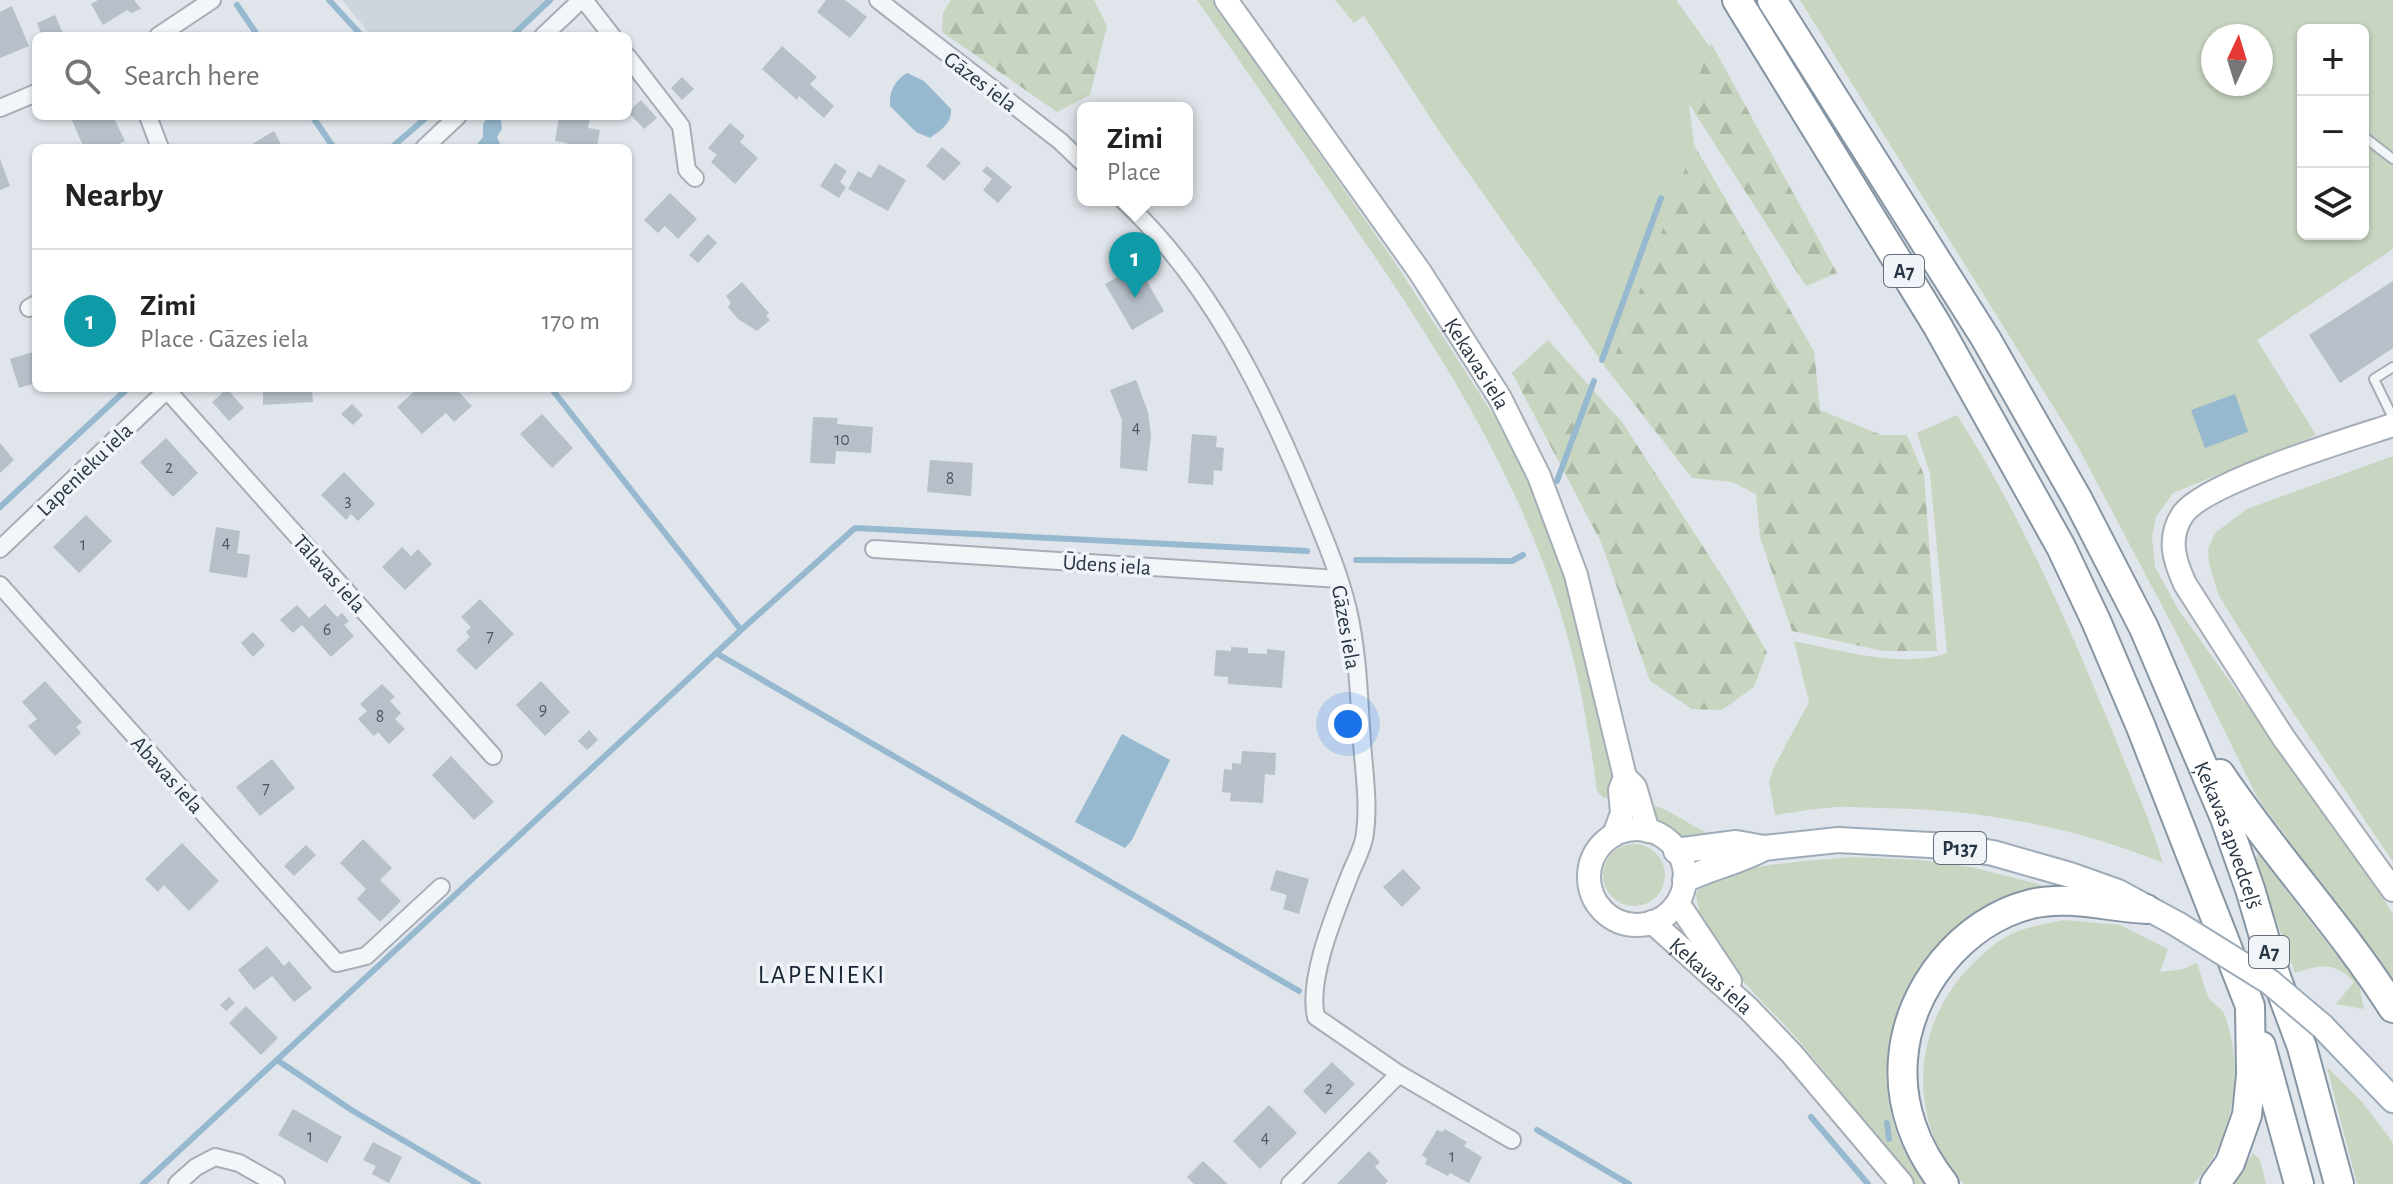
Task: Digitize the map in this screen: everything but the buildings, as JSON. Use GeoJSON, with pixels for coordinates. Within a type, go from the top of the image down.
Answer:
{"type":"FeatureCollection","features":[{"type":"Feature","properties":{"kind":"highway","name":"A7"},"geometry":{"type":"LineString","coordinates":[[1737,0],[1937,325],[2061,547],[2141,727],[2250,1006],[2299,1184]]}},
{"type":"Feature","properties":{"kind":"highway","name":"Ķekavas apvedceļš"},"geometry":{"type":"LineString","coordinates":[[1772,0],[1986,339],[2078,500],[2144,628],[2186,725],[2250,889],[2276,977],[2302,1047],[2339,1184]]}},
{"type":"Feature","properties":{"kind":"highway"},"geometry":{"type":"LineString","coordinates":[[2186,725],[2245,811],[2342,935],[2393,1008]]}},
{"type":"Feature","properties":{"kind":"highway"},"geometry":{"type":"LineString","coordinates":[[1944,1184],[1914,1134],[1904,1090],[1902,1060],[1906,1040],[1932,975],[1953,949],[1978,929],[2001,915],[2031,904],[2061,901],[2146,909]]}},
{"type":"Feature","properties":{"kind":"highway","name":"A7"},"geometry":{"type":"LineString","coordinates":[[2215,1184],[2230,1163],[2247,1115],[2251,1075],[2250,1006]]}},
{"type":"Feature","properties":{"kind":"main road","name":"Ķekavas iela"},"geometry":{"type":"LineString","coordinates":[[1226,0],[1420,272],[1500,398],[1539,476],[1576,575],[1625,777],[1635,787],[1648,831]]}},
{"type":"Feature","properties":{"kind":"main road"},"geometry":{"type":"LineString","coordinates":[[2393,425],[2225,485],[2184,512],[2173,542],[2175,564],[2185,584],[2283,737],[2393,890]]}},
{"type":"Feature","properties":{"kind":"main road","name":"Ķekavas iela"},"geometry":{"type":"LineString","coordinates":[[1625,777],[1620,790],[1622,813],[1614,835],[1594,855],[1589,871],[1596,903],[1608,916],[1623,923],[1639,925],[1652,922],[1669,912],[1681,892],[1682,863],[1676,851]]}},
{"type":"Feature","properties":{"kind":"main road"},"geometry":{"type":"LineString","coordinates":[[1614,835],[1635,829],[1648,831],[1665,839],[1676,851]]}},
{"type":"Feature","properties":{"kind":"main road","name":"P137"},"geometry":{"type":"LineString","coordinates":[[1676,851],[1736,843],[1764,848],[1838,840],[1905,842],[1979,851],[2070,875],[2118,892],[2259,974],[2322,1026],[2393,1100]]}},
{"type":"Feature","properties":{"kind":"main road","name":"P137"},"geometry":{"type":"LineString","coordinates":[[1681,892],[1707,869],[1744,859],[1764,848]]}},
{"type":"Feature","properties":{"kind":"main road","name":"Ķekavas iela"},"geometry":{"type":"LineString","coordinates":[[1681,892],[1748,1008]]}},
{"type":"Feature","properties":{"kind":"main road","name":"Ķekavas iela"},"geometry":{"type":"LineString","coordinates":[[1652,922],[1748,1008]]}},
{"type":"Feature","properties":{"kind":"main road"},"geometry":{"type":"LineString","coordinates":[[1748,1008],[1792,1054],[1902,1184]]}},
{"type":"Feature","properties":{"kind":"street"},"geometry":{"type":"LineString","coordinates":[[164,32],[212,0]]}},
{"type":"Feature","properties":{"kind":"street"},"geometry":{"type":"LineString","coordinates":[[547,32],[582,0],[609,32]]}},
{"type":"Feature","properties":{"kind":"street","name":"Gāzes iela"},"geometry":{"type":"LineString","coordinates":[[878,0],[1077,157]]}},
{"type":"Feature","properties":{"kind":"street"},"geometry":{"type":"LineString","coordinates":[[632,62],[681,126],[687,170],[695,178]]}},
{"type":"Feature","properties":{"kind":"street"},"geometry":{"type":"LineString","coordinates":[[0,108],[32,95]]}},
{"type":"Feature","properties":{"kind":"street"},"geometry":{"type":"LineString","coordinates":[[150,120],[158,144]]}},
{"type":"Feature","properties":{"kind":"street"},"geometry":{"type":"LineString","coordinates":[[428,144],[454,120]]}},
{"type":"Feature","properties":{"kind":"street","name":"Gāzes iela"},"geometry":{"type":"LineString","coordinates":[[1128,206],[1190,276],[1238,351],[1272,414],[1339,579],[1349,613],[1360,701],[1365,835],[1316,974],[1312,1002],[1316,1017],[1399,1074],[1512,1140]]}},
{"type":"Feature","properties":{"kind":"street","name":"Lapenieku iela"},"geometry":{"type":"LineString","coordinates":[[0,549],[165,392]]}},
{"type":"Feature","properties":{"kind":"street","name":"Tālavas iela"},"geometry":{"type":"LineString","coordinates":[[171,392],[493,756]]}},
{"type":"Feature","properties":{"kind":"street","name":"Ūdens iela"},"geometry":{"type":"LineString","coordinates":[[874,549],[1339,579]]}},
{"type":"Feature","properties":{"kind":"street","name":"Abavas iela"},"geometry":{"type":"LineString","coordinates":[[0,585],[337,963],[366,956],[441,887]]}},
{"type":"Feature","properties":{"kind":"street"},"geometry":{"type":"LineString","coordinates":[[1290,1184],[1399,1074]]}},
{"type":"Feature","properties":{"kind":"street"},"geometry":{"type":"LineString","coordinates":[[177,1184],[196,1167],[215,1157],[239,1163],[276,1184]]}},
{"type":"Feature","properties":{"kind":"lane"},"geometry":{"type":"LineString","coordinates":[[2369,141],[2393,159]]}},
{"type":"Feature","properties":{"kind":"lane"},"geometry":{"type":"LineString","coordinates":[[2393,367],[2374,379],[2393,418]]}},
{"type":"Feature","properties":{"kind":"shaded area"},"geometry":{"type":"Polygon","coordinates":[[[342,0],[547,0],[513,32],[369,32],[342,0]]]}},
{"type":"Feature","properties":{"kind":"green space"},"geometry":{"type":"Polygon","coordinates":[[[951,0],[1094,0],[1107,26],[1090,95],[1057,112],[942,32],[943,13],[951,0]]]}},
{"type":"Feature","properties":{"kind":"green space"},"geometry":{"type":"Polygon","coordinates":[[[1197,0],[1212,0],[1396,264],[1496,419],[1520,464],[1567,579],[1608,743],[1614,798],[1604,798],[1597,791],[1589,735],[1565,626],[1528,525],[1484,434],[1406,304],[1197,0]]]}},
{"type":"Feature","properties":{"kind":"green space"},"geometry":{"type":"Polygon","coordinates":[[[1335,0],[1676,0],[1710,47],[1689,104],[1694,145],[1609,372],[1441,134],[1364,16],[1354,23],[1335,0]]]}},
{"type":"Feature","properties":{"kind":"green space"},"geometry":{"type":"Polygon","coordinates":[[[1800,0],[2393,0],[2393,249],[2257,340],[2316,435],[2173,493],[2156,517],[2152,537],[2155,567],[2178,609],[2393,914],[2393,984],[2258,799],[2179,638],[2076,443],[1800,0]]]}},
{"type":"Feature","properties":{"kind":"green space"},"geometry":{"type":"Polygon","coordinates":[[[1711,43],[1837,273],[1806,286],[1689,104],[1711,43]]]}},
{"type":"Feature","properties":{"kind":"green space"},"geometry":{"type":"Polygon","coordinates":[[[1694,145],[1814,351],[1820,410],[1881,435],[1907,435],[1924,475],[1937,651],[1883,651],[1792,631],[1760,537],[1756,494],[1732,482],[1692,478],[1609,372],[1694,145]]]}},
{"type":"Feature","properties":{"kind":"green space"},"geometry":{"type":"Polygon","coordinates":[[[1548,340],[1622,422],[1728,585],[1767,652],[1754,687],[1722,710],[1692,709],[1650,681],[1601,542],[1512,373],[1548,340]]]}},
{"type":"Feature","properties":{"kind":"green space"},"geometry":{"type":"Polygon","coordinates":[[[1957,415],[2003,493],[2062,614],[2098,696],[2163,863],[2095,839],[1989,816],[1848,807],[1775,815],[1769,782],[1809,702],[1794,641],[1891,659],[1947,653],[1930,474],[1917,433],[1957,415]]]}},
{"type":"Feature","properties":{"kind":"green space"},"geometry":{"type":"Polygon","coordinates":[[[2393,456],[2393,862],[2219,596],[2209,564],[2208,549],[2215,533],[2247,509],[2393,456]]]}},
{"type":"Feature","properties":{"kind":"green space"},"geometry":{"type":"Polygon","coordinates":[[[1648,804],[1719,837],[1695,839],[1676,836],[1660,825],[1648,804]]]}},
{"type":"Feature","properties":{"kind":"green space"},"geometry":{"type":"Polygon","coordinates":[[[1628,844],[1640,844],[1656,853],[1663,863],[1663,887],[1656,897],[1640,906],[1628,906],[1608,892],[1603,881],[1603,869],[1617,849],[1628,844]]]}},
{"type":"Feature","properties":{"kind":"green space"},"geometry":{"type":"Polygon","coordinates":[[[2258,854],[2359,984],[2364,1009],[2336,1004],[2354,982],[2340,971],[2319,967],[2295,973],[2255,860],[2258,854]]]}},
{"type":"Feature","properties":{"kind":"green space"},"geometry":{"type":"Polygon","coordinates":[[[1853,857],[1920,860],[1971,867],[2042,885],[2041,890],[1985,913],[1950,933],[1913,980],[1899,1008],[1890,1037],[1888,1098],[1895,1129],[1908,1157],[1926,1184],[1916,1184],[1800,1042],[1737,974],[1710,935],[1696,894],[1703,884],[1731,872],[1775,864],[1853,857]]]}},
{"type":"Feature","properties":{"kind":"green space"},"geometry":{"type":"Polygon","coordinates":[[[2064,920],[2120,925],[2168,949],[2160,972],[2184,969],[2197,963],[2209,998],[2224,1013],[2234,1059],[2232,1105],[2218,1148],[2193,1184],[1964,1184],[1946,1160],[1933,1134],[1925,1107],[1923,1079],[1926,1051],[1946,997],[1964,973],[2000,941],[2027,928],[2064,920]]]}},
{"type":"Feature","properties":{"kind":"green space"},"geometry":{"type":"Polygon","coordinates":[[[2327,1067],[2363,1103],[2391,1140],[2393,1184],[2357,1184],[2327,1067]]]}},
{"type":"Feature","properties":{"kind":"green space"},"geometry":{"type":"Polygon","coordinates":[[[2253,1153],[2260,1160],[2266,1184],[2234,1184],[2253,1153]]]}},
{"type":"Feature","properties":{"kind":"water"},"geometry":{"type":"Polygon","coordinates":[[[907,73],[924,81],[951,109],[948,123],[930,138],[916,132],[890,106],[893,87],[907,73]]]}},
{"type":"Feature","properties":{"kind":"water"},"geometry":{"type":"Polygon","coordinates":[[[486,120],[501,120],[502,129],[497,137],[500,144],[477,144],[483,137],[486,120]]]}},
{"type":"Feature","properties":{"kind":"water"},"geometry":{"type":"Polygon","coordinates":[[[2235,394],[2248,432],[2205,448],[2191,410],[2235,394]]]}},
{"type":"Feature","properties":{"kind":"water"},"geometry":{"type":"Polygon","coordinates":[[[1122,734],[1170,760],[1132,840],[1125,848],[1075,822],[1122,734]]]}},
{"type":"Feature","properties":{"kind":"waterway"},"geometry":{"type":"LineString","coordinates":[[329,0],[358,32]]}},
{"type":"Feature","properties":{"kind":"waterway"},"geometry":{"type":"LineString","coordinates":[[516,32],[550,0]]}},
{"type":"Feature","properties":{"kind":"waterway"},"geometry":{"type":"LineString","coordinates":[[237,5],[255,32]]}},
{"type":"Feature","properties":{"kind":"waterway"},"geometry":{"type":"LineString","coordinates":[[315,120],[331,144]]}},
{"type":"Feature","properties":{"kind":"waterway"},"geometry":{"type":"LineString","coordinates":[[396,144],[423,120]]}},
{"type":"Feature","properties":{"kind":"waterway"},"geometry":{"type":"LineString","coordinates":[[1602,360],[1661,198]]}},
{"type":"Feature","properties":{"kind":"waterway"},"geometry":{"type":"LineString","coordinates":[[1557,481],[1594,381]]}},
{"type":"Feature","properties":{"kind":"waterway"},"geometry":{"type":"LineString","coordinates":[[0,507],[124,392]]}},
{"type":"Feature","properties":{"kind":"waterway"},"geometry":{"type":"LineString","coordinates":[[143,1184],[741,630],[554,392]]}},
{"type":"Feature","properties":{"kind":"waterway"},"geometry":{"type":"LineString","coordinates":[[741,630],[855,528],[1307,551]]}},
{"type":"Feature","properties":{"kind":"waterway"},"geometry":{"type":"LineString","coordinates":[[1356,560],[1512,561],[1523,555]]}},
{"type":"Feature","properties":{"kind":"waterway"},"geometry":{"type":"LineString","coordinates":[[716,653],[1299,991]]}},
{"type":"Feature","properties":{"kind":"waterway"},"geometry":{"type":"LineString","coordinates":[[277,1060],[353,1111],[478,1184]]}},
{"type":"Feature","properties":{"kind":"waterway"},"geometry":{"type":"LineString","coordinates":[[1811,1117],[1868,1184]]}},
{"type":"Feature","properties":{"kind":"waterway"},"geometry":{"type":"LineString","coordinates":[[1887,1123],[1889,1139]]}},
{"type":"Feature","properties":{"kind":"waterway"},"geometry":{"type":"LineString","coordinates":[[1537,1130],[1629,1184]]}},
{"type":"Feature","properties":{"kind":"place","name":"Zimi"},"geometry":{"type":"Point","coordinates":[1135,298]}},
{"type":"Feature","properties":{"kind":"district","name":"LAPENIEKI"},"geometry":{"type":"Point","coordinates":[822,974]}}]}
